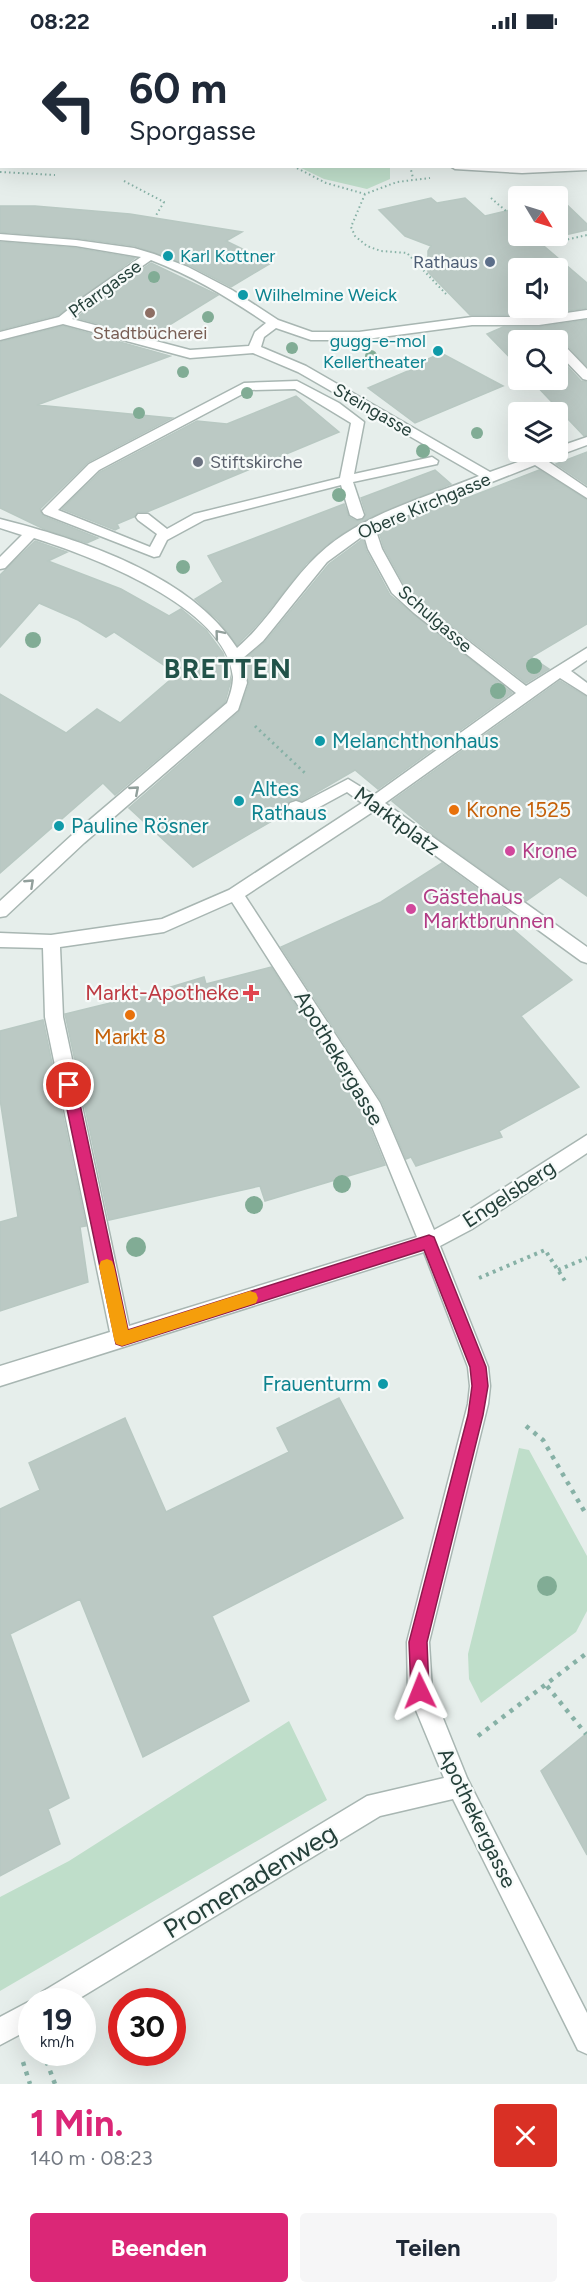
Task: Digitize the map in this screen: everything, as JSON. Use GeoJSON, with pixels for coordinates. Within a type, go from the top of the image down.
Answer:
{"type":"FeatureCollection","features":[{"type":"Feature","properties":{"kind":"street"},"geometry":{"type":"LineString","coordinates":[[470,168],[522,170],[565,168]]}},
{"type":"Feature","properties":{"kind":"street"},"geometry":{"type":"LineString","coordinates":[[0,237],[76,243],[134,251],[150,256]]}},
{"type":"Feature","properties":{"kind":"street","name":"Pfarrgasse"},"geometry":{"type":"LineString","coordinates":[[63,320],[88,299],[150,256],[184,269],[228,292],[274,323],[311,336],[359,336],[472,321],[539,321],[587,314]]}},
{"type":"Feature","properties":{"kind":"street"},"geometry":{"type":"LineString","coordinates":[[0,336],[63,320],[189,354],[254,349],[260,335],[274,323]]}},
{"type":"Feature","properties":{"kind":"street","name":"Steingasse"},"geometry":{"type":"LineString","coordinates":[[254,349],[302,369],[489,477]]}},
{"type":"Feature","properties":{"kind":"street"},"geometry":{"type":"LineString","coordinates":[[568,356],[587,376]]}},
{"type":"Feature","properties":{"kind":"street"},"geometry":{"type":"LineString","coordinates":[[357,515],[346,480],[358,422],[334,405],[297,385],[248,386],[94,467],[49,511],[154,553],[165,534],[199,517],[346,480],[432,461]]}},
{"type":"Feature","properties":{"kind":"street","name":"Obere Kirchgasse"},"geometry":{"type":"LineString","coordinates":[[568,448],[587,441]]}},
{"type":"Feature","properties":{"kind":"street","name":"Obere Kirchgasse"},"geometry":{"type":"LineString","coordinates":[[235,657],[258,638],[322,559],[341,543],[368,526],[531,462]]}},
{"type":"Feature","properties":{"kind":"street"},"geometry":{"type":"LineString","coordinates":[[540,462],[587,494]]}},
{"type":"Feature","properties":{"kind":"street"},"geometry":{"type":"LineString","coordinates":[[143,517],[165,534]]}},
{"type":"Feature","properties":{"kind":"street"},"geometry":{"type":"LineString","coordinates":[[0,523],[112,561],[151,581],[219,631],[235,657],[240,675],[238,694],[233,706],[59,855],[0,911]]}},
{"type":"Feature","properties":{"kind":"street","name":"Schulgasse"},"geometry":{"type":"LineString","coordinates":[[368,526],[375,549],[397,590],[419,610],[526,693]]}},
{"type":"Feature","properties":{"kind":"street"},"geometry":{"type":"LineString","coordinates":[[0,565],[31,534]]}},
{"type":"Feature","properties":{"kind":"street"},"geometry":{"type":"LineString","coordinates":[[0,940],[51,942],[164,925],[235,894],[373,804],[526,693],[587,653]]}},
{"type":"Feature","properties":{"kind":"street"},"geometry":{"type":"LineString","coordinates":[[560,670],[587,690]]}},
{"type":"Feature","properties":{"kind":"street","name":"Marktplatz"},"geometry":{"type":"LineString","coordinates":[[296,807],[301,811],[348,785],[587,956]]}},
{"type":"Feature","properties":{"kind":"street","name":"Apothekergasse"},"geometry":{"type":"LineString","coordinates":[[235,894],[374,1109],[478,1367],[480,1386],[476,1415],[418,1642],[420,1691],[459,1786],[587,2041]]}},
{"type":"Feature","properties":{"kind":"street"},"geometry":{"type":"LineString","coordinates":[[51,942],[53,1009],[122,1339]]}},
{"type":"Feature","properties":{"kind":"street","name":"Engelsberg"},"geometry":{"type":"LineString","coordinates":[[0,1376],[429,1242],[465,1223],[587,1143]]}},
{"type":"Feature","properties":{"kind":"street","name":"Promenadenweg"},"geometry":{"type":"LineString","coordinates":[[73,1988],[376,1805],[459,1786]]}},
{"type":"Feature","properties":{"kind":"street"},"geometry":{"type":"LineString","coordinates":[[0,2032],[18,2021]]}},
{"type":"Feature","properties":{"kind":"path"},"geometry":{"type":"LineString","coordinates":[[297,168],[326,183],[365,194],[386,184],[412,178],[469,177],[470,168]]}},
{"type":"Feature","properties":{"kind":"path"},"geometry":{"type":"LineString","coordinates":[[410,168],[412,178]]}},
{"type":"Feature","properties":{"kind":"path"},"geometry":{"type":"LineString","coordinates":[[0,172],[55,175]]}},
{"type":"Feature","properties":{"kind":"path"},"geometry":{"type":"LineString","coordinates":[[124,181],[164,202],[155,217]]}},
{"type":"Feature","properties":{"kind":"path"},"geometry":{"type":"LineString","coordinates":[[365,194],[351,227],[356,240],[374,250],[407,254],[472,321]]}},
{"type":"Feature","properties":{"kind":"path"},"geometry":{"type":"LineString","coordinates":[[568,239],[587,235]]}},
{"type":"Feature","properties":{"kind":"path"},"geometry":{"type":"LineString","coordinates":[[250,722],[278,748]]}},
{"type":"Feature","properties":{"kind":"path"},"geometry":{"type":"LineString","coordinates":[[477,1279],[545,1250],[565,1281]]}},
{"type":"Feature","properties":{"kind":"path"},"geometry":{"type":"LineString","coordinates":[[558,1270],[587,1258]]}},
{"type":"Feature","properties":{"kind":"path"},"geometry":{"type":"LineString","coordinates":[[526,1426],[543,1440],[587,1516]]}},
{"type":"Feature","properties":{"kind":"path"},"geometry":{"type":"LineString","coordinates":[[473,1739],[547,1686],[587,1653]]}},
{"type":"Feature","properties":{"kind":"path"},"geometry":{"type":"LineString","coordinates":[[547,1686],[586,1734]]}},
{"type":"Feature","properties":{"kind":"path"},"geometry":{"type":"LineString","coordinates":[[48,2066],[55,2084]]}},
{"type":"Feature","properties":{"kind":"green space"},"geometry":{"type":"Polygon","coordinates":[[[301,168],[390,168],[390,179],[367,189],[324,179],[301,168]]]}},
{"type":"Feature","properties":{"kind":"green space"},"geometry":{"type":"Polygon","coordinates":[[[519,1448],[529,1450],[587,1556],[587,1611],[576,1632],[481,1703],[469,1679],[468,1654],[519,1448]]]}},
{"type":"Feature","properties":{"kind":"green space"},"geometry":{"type":"Polygon","coordinates":[[[289,1721],[327,1800],[0,1991],[0,1897],[69,1861],[289,1721]]]}},
{"type":"Feature","properties":{"kind":"building","name":"Rathaus"},"geometry":{"type":"Polygon","coordinates":[[[431,198],[437,203],[465,198],[485,216],[508,211],[508,246],[544,246],[558,258],[508,258],[508,315],[470,315],[428,272],[428,251],[431,246],[405,236],[379,210],[431,198]]]}},
{"type":"Feature","properties":{"kind":"building"},"geometry":{"type":"Polygon","coordinates":[[[0,206],[35,206],[130,214],[242,232],[226,241],[271,263],[231,287],[189,265],[135,246],[76,238],[0,232],[0,206]]]}},
{"type":"Feature","properties":{"kind":"building","name":"Rathaus"},"geometry":{"type":"Polygon","coordinates":[[[568,206],[587,224],[587,230],[568,234],[568,206]]]}},
{"type":"Feature","properties":{"kind":"building"},"geometry":{"type":"Polygon","coordinates":[[[0,242],[76,248],[135,258],[58,315],[0,330],[0,242]]]}},
{"type":"Feature","properties":{"kind":"building"},"geometry":{"type":"Polygon","coordinates":[[[151,263],[218,295],[150,337],[77,318],[93,303],[151,263]]]}},
{"type":"Feature","properties":{"kind":"building","name":"Rathaus"},"geometry":{"type":"Polygon","coordinates":[[[568,267],[587,283],[587,308],[568,311],[568,267]]]}},
{"type":"Feature","properties":{"kind":"building"},"geometry":{"type":"Polygon","coordinates":[[[587,320],[587,366],[568,346],[568,330],[508,330],[508,356],[487,334],[503,327],[539,327],[587,320]]]}},
{"type":"Feature","properties":{"kind":"building"},"geometry":{"type":"Polygon","coordinates":[[[63,326],[170,356],[37,405],[172,418],[88,462],[40,509],[43,516],[98,538],[87,543],[46,530],[0,508],[0,342],[63,326]]]}},
{"type":"Feature","properties":{"kind":"building"},"geometry":{"type":"Polygon","coordinates":[[[441,353],[503,386],[415,423],[368,388],[415,368],[415,365],[441,353]]]}},
{"type":"Feature","properties":{"kind":"building"},"geometry":{"type":"Polygon","coordinates":[[[568,367],[581,381],[587,382],[587,435],[584,436],[568,419],[568,402],[552,402],[540,390],[568,390],[568,367]]]}},
{"type":"Feature","properties":{"kind":"building","name":"Stiftskirche"},"geometry":{"type":"Polygon","coordinates":[[[296,396],[339,432],[147,512],[138,512],[134,517],[117,524],[119,528],[115,530],[62,509],[100,472],[197,421],[227,424],[296,396]]]}},
{"type":"Feature","properties":{"kind":"building"},"geometry":{"type":"Polygon","coordinates":[[[587,452],[587,485],[556,464],[568,462],[568,459],[587,452]]]}},
{"type":"Feature","properties":{"kind":"building"},"geometry":{"type":"Polygon","coordinates":[[[435,470],[451,484],[373,516],[334,539],[306,564],[257,625],[237,645],[219,621],[195,599],[223,582],[208,556],[344,504],[349,517],[356,521],[362,520],[366,514],[361,498],[435,470]]]}},
{"type":"Feature","properties":{"kind":"building"},"geometry":{"type":"Polygon","coordinates":[[[539,470],[587,500],[587,624],[531,657],[549,669],[526,683],[425,605],[405,586],[384,548],[378,529],[464,495],[467,498],[539,470]]]}},
{"type":"Feature","properties":{"kind":"building"},"geometry":{"type":"Polygon","coordinates":[[[363,539],[366,550],[390,595],[512,693],[378,789],[355,770],[302,801],[295,799],[289,801],[286,807],[289,811],[193,867],[129,808],[239,712],[249,684],[245,659],[265,642],[329,564],[363,539]]]}},
{"type":"Feature","properties":{"kind":"building"},"geometry":{"type":"Polygon","coordinates":[[[35,541],[67,552],[48,561],[121,589],[169,616],[181,609],[206,630],[223,653],[231,680],[225,702],[115,795],[103,783],[0,873],[0,694],[66,733],[97,709],[120,723],[177,674],[114,632],[106,637],[78,620],[39,603],[0,647],[0,575],[35,541]]]}},
{"type":"Feature","properties":{"kind":"building"},"geometry":{"type":"Polygon","coordinates":[[[560,681],[587,697],[587,896],[560,877],[526,901],[433,835],[392,801],[560,681]]]}},
{"type":"Feature","properties":{"kind":"building"},"geometry":{"type":"Polygon","coordinates":[[[442,863],[509,912],[500,918],[572,980],[521,1016],[579,1087],[499,1131],[502,1137],[416,1166],[411,1157],[406,1159],[382,1102],[281,947],[381,902],[442,863]]]}},
{"type":"Feature","properties":{"kind":"building"},"geometry":{"type":"Polygon","coordinates":[[[271,967],[364,1113],[385,1165],[265,1201],[260,1186],[109,1220],[65,1014],[151,993],[204,977],[206,984],[271,967]]]}},
{"type":"Feature","properties":{"kind":"building"},"geometry":{"type":"Polygon","coordinates":[[[43,1020],[86,1226],[80,1227],[88,1282],[0,1311],[0,1222],[18,1217],[0,1099],[0,1031],[43,1020]]]}},
{"type":"Feature","properties":{"kind":"building"},"geometry":{"type":"Polygon","coordinates":[[[339,1398],[403,1518],[212,1616],[249,1701],[143,1757],[80,1599],[10,1634],[69,1798],[48,1809],[60,1844],[0,1876],[0,1509],[40,1490],[29,1463],[125,1418],[166,1512],[289,1452],[277,1428],[339,1398]]]}},
{"type":"Feature","properties":{"kind":"building"},"geometry":{"type":"Polygon","coordinates":[[[587,1733],[587,1855],[541,1771],[587,1733]]]}},
{"type":"Feature","properties":{"kind":"slow traffic"},"geometry":{"type":"LineString","coordinates":[[107,1266],[122,1339],[250,1298]]}},
{"type":"Feature","properties":{"kind":"place","name":"Karl Kottner"},"geometry":{"type":"Point","coordinates":[168,256]}},
{"type":"Feature","properties":{"kind":"place","name":"Rathaus"},"geometry":{"type":"Point","coordinates":[490,262]}},
{"type":"Feature","properties":{"kind":"place","name":"Wilhelmine Weick"},"geometry":{"type":"Point","coordinates":[243,295]}},
{"type":"Feature","properties":{"kind":"place","name":"Stadtbücherei"},"geometry":{"type":"Point","coordinates":[150,313]}},
{"type":"Feature","properties":{"kind":"place","name":"gugg-e-mol Kellertheater"},"geometry":{"type":"Point","coordinates":[438,351]}},
{"type":"Feature","properties":{"kind":"place","name":"Stiftskirche"},"geometry":{"type":"Point","coordinates":[198,462]}},
{"type":"Feature","properties":{"kind":"place","name":"Melanchthonhaus"},"geometry":{"type":"Point","coordinates":[320,741]}},
{"type":"Feature","properties":{"kind":"place","name":"Altes Rathaus"},"geometry":{"type":"Point","coordinates":[239,801]}},
{"type":"Feature","properties":{"kind":"place","name":"Krone 1525"},"geometry":{"type":"Point","coordinates":[454,810]}},
{"type":"Feature","properties":{"kind":"place","name":"Pauline Rösner"},"geometry":{"type":"Point","coordinates":[59,826]}},
{"type":"Feature","properties":{"kind":"place","name":"Krone"},"geometry":{"type":"Point","coordinates":[510,851]}},
{"type":"Feature","properties":{"kind":"place","name":"Gästehaus Marktbrunnen"},"geometry":{"type":"Point","coordinates":[411,909]}},
{"type":"Feature","properties":{"kind":"place","name":"Markt-Apotheke"},"geometry":{"type":"Point","coordinates":[251,993]}},
{"type":"Feature","properties":{"kind":"place","name":"Markt 8"},"geometry":{"type":"Point","coordinates":[130,1015]}},
{"type":"Feature","properties":{"kind":"place","name":"Frauenturm"},"geometry":{"type":"Point","coordinates":[383,1384]}},
{"type":"Feature","properties":{"kind":"district","name":"BRETTEN"},"geometry":{"type":"Point","coordinates":[228,669]}},
{"type":"Feature","properties":{"kind":"route"},"geometry":{"type":"LineString","coordinates":[[69,1085],[122,1339],[429,1242],[478,1367],[480,1386],[476,1415],[418,1642],[420,1691]]}}]}
